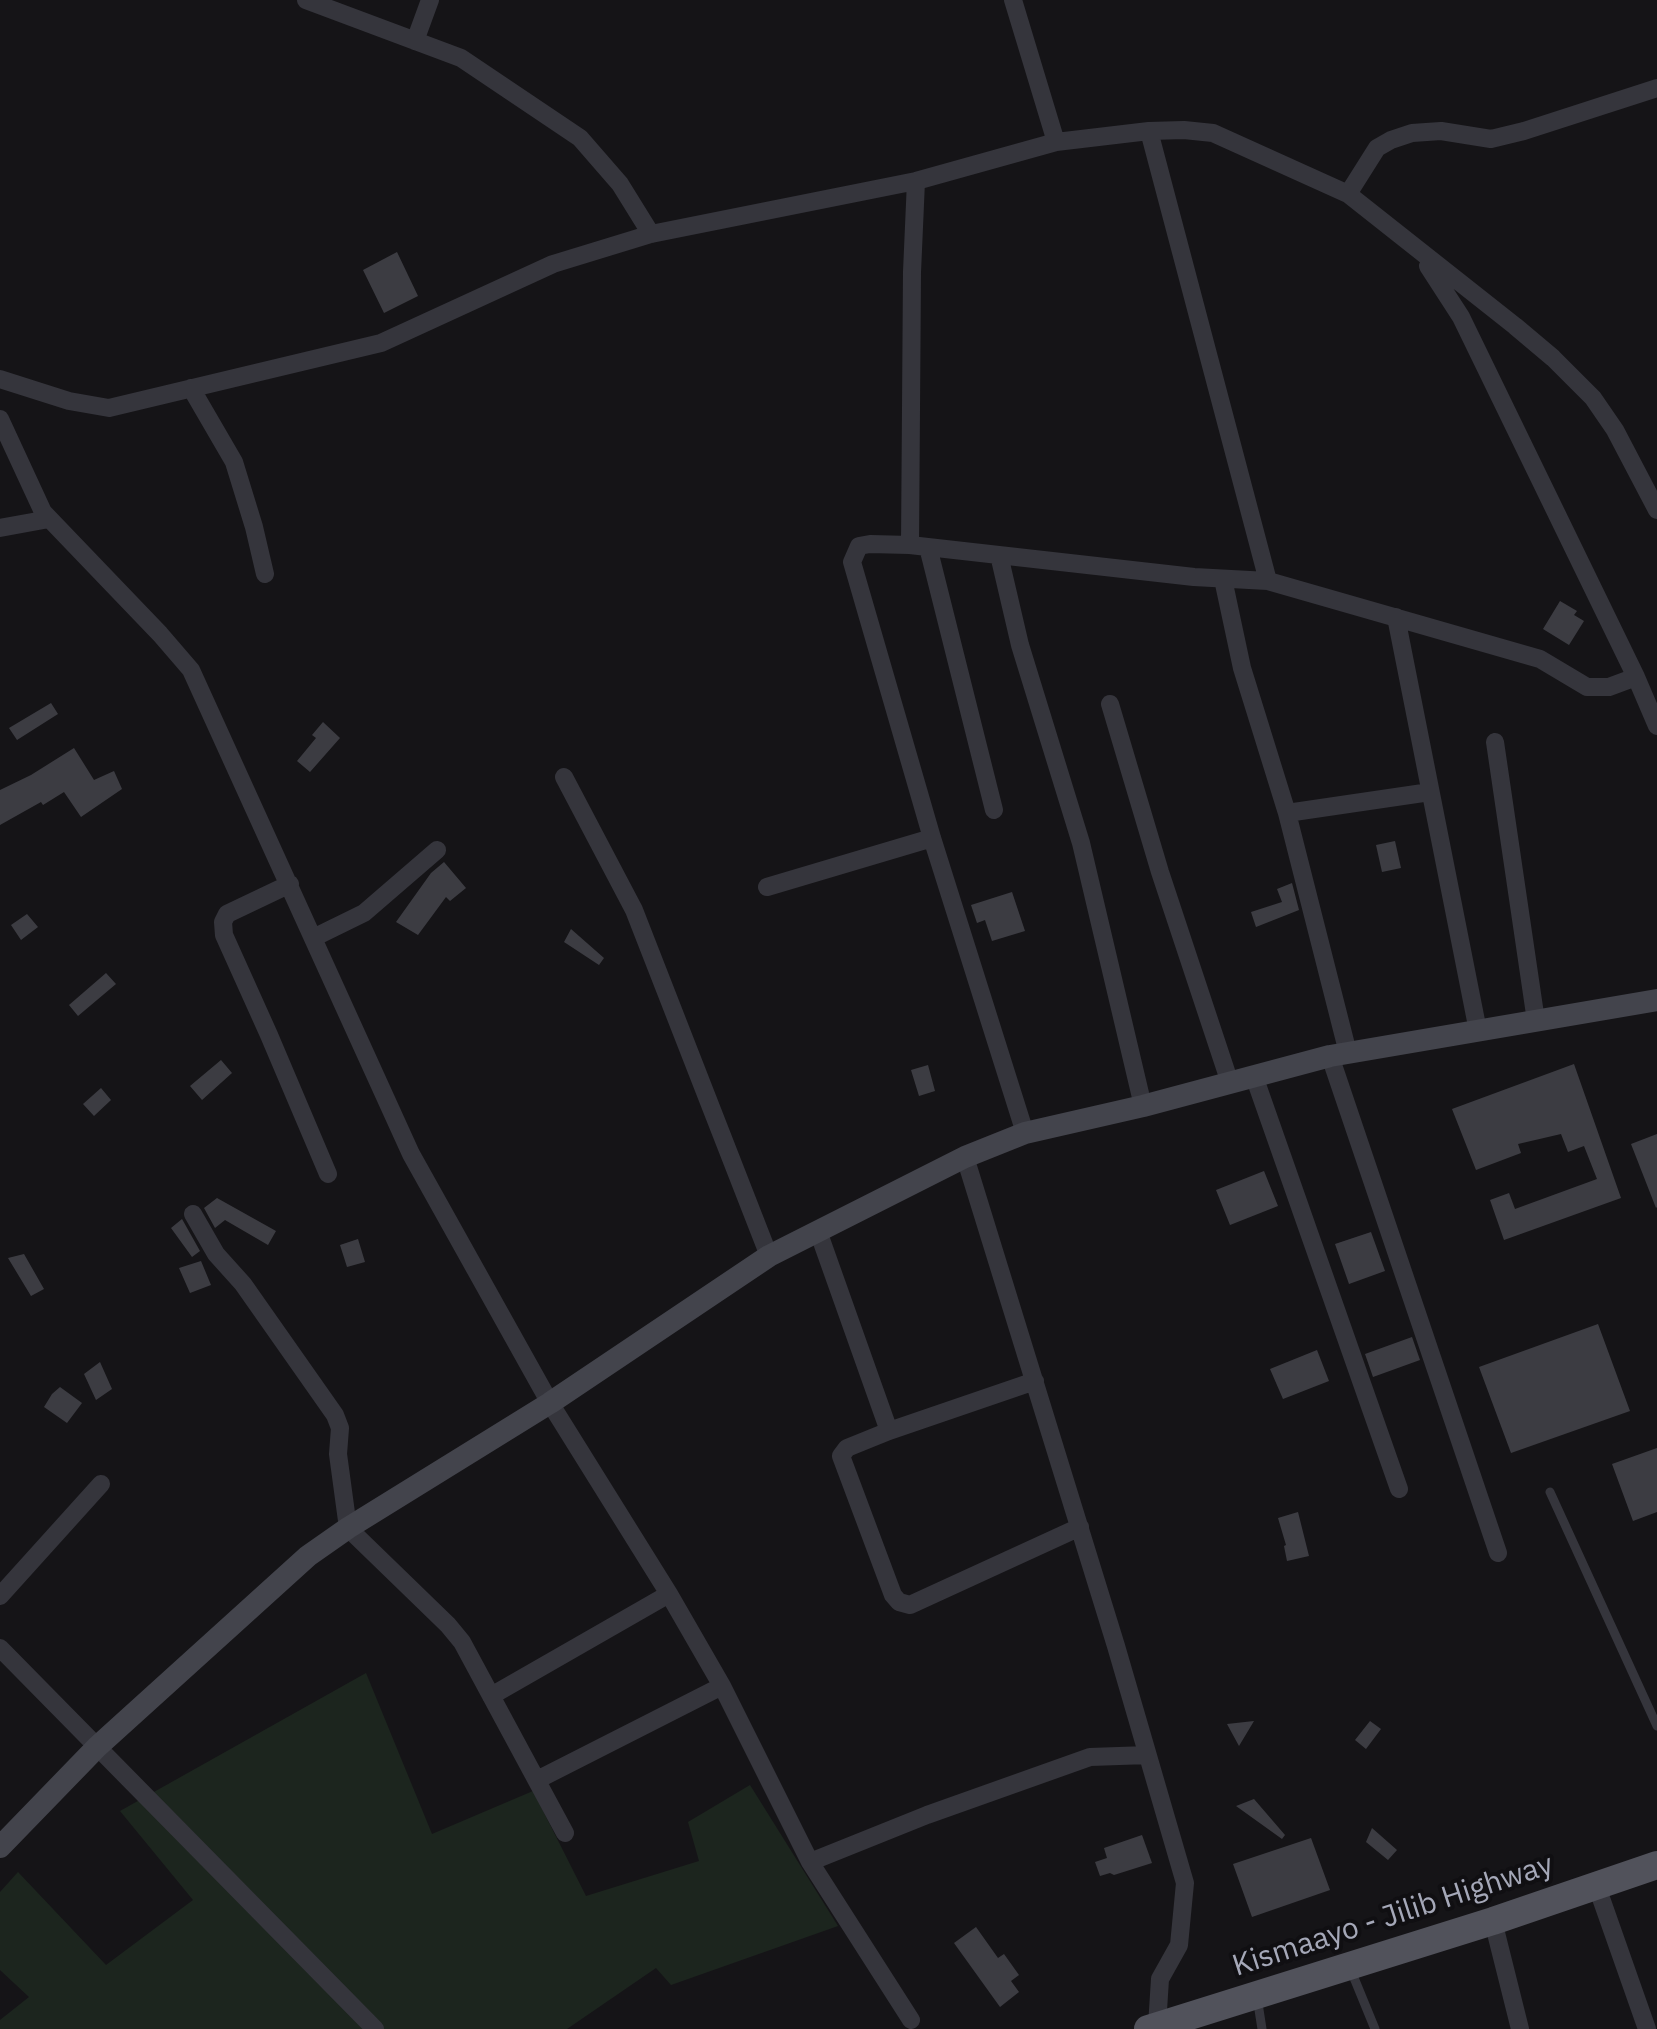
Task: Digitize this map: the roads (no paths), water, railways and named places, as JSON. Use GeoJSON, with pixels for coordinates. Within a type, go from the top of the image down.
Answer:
{"type":"FeatureCollection","features":[{"type":"Feature","properties":{"kind":"main road","name":"Kismaayo - Jilib Highway"},"geometry":{"type":"LineString","coordinates":[[1153,2027],[1493,1921],[1657,1865]]}},
{"type":"Feature","properties":{"kind":"street"},"geometry":{"type":"LineString","coordinates":[[306,0],[461,58],[580,138],[620,184],[651,234]]}},
{"type":"Feature","properties":{"kind":"street"},"geometry":{"type":"LineString","coordinates":[[415,41],[430,0]]}},
{"type":"Feature","properties":{"kind":"street"},"geometry":{"type":"LineString","coordinates":[[1012,0],[1056,142]]}},
{"type":"Feature","properties":{"kind":"street"},"geometry":{"type":"LineString","coordinates":[[1348,194],[1377,148],[1391,140],[1441,130],[1491,140],[1657,88]]}},
{"type":"Feature","properties":{"kind":"street"},"geometry":{"type":"LineString","coordinates":[[1149,130],[1268,581]]}},
{"type":"Feature","properties":{"kind":"street"},"geometry":{"type":"LineString","coordinates":[[0,379],[69,402],[109,408],[381,343],[554,264],[651,234],[916,181],[1056,142],[1149,130],[1184,130],[1213,133],[1348,194],[1540,347],[1593,398],[1657,510]]}},
{"type":"Feature","properties":{"kind":"street"},"geometry":{"type":"LineString","coordinates":[[916,181],[912,272],[919,546],[994,810]]}},
{"type":"Feature","properties":{"kind":"street"},"geometry":{"type":"LineString","coordinates":[[1416,249],[1461,317],[1657,726]]}},
{"type":"Feature","properties":{"kind":"street"},"geometry":{"type":"LineString","coordinates":[[191,388],[234,462],[266,574]]}},
{"type":"Feature","properties":{"kind":"street"},"geometry":{"type":"LineString","coordinates":[[0,419],[50,519],[190,670],[411,1154],[550,1403],[722,1686],[810,1862],[911,2020]]}},
{"type":"Feature","properties":{"kind":"street"},"geometry":{"type":"LineString","coordinates":[[0,528],[50,519]]}},
{"type":"Feature","properties":{"kind":"street"},"geometry":{"type":"LineString","coordinates":[[1025,1134],[932,838],[852,562],[859,546],[919,546],[1268,581],[1540,659],[1587,687],[1610,687],[1636,677]]}},
{"type":"Feature","properties":{"kind":"street"},"geometry":{"type":"LineString","coordinates":[[1000,555],[1020,646],[1080,843],[1143,1106]]}},
{"type":"Feature","properties":{"kind":"street"},"geometry":{"type":"LineString","coordinates":[[1223,579],[1242,668],[1287,813],[1339,1055],[1498,1553]]}},
{"type":"Feature","properties":{"kind":"street"},"geometry":{"type":"LineString","coordinates":[[1396,617],[1478,1031]]}},
{"type":"Feature","properties":{"kind":"street"},"geometry":{"type":"LineString","coordinates":[[1110,704],[1160,872],[1230,1083]]}},
{"type":"Feature","properties":{"kind":"street"},"geometry":{"type":"LineString","coordinates":[[1494,742],[1536,1021]]}},
{"type":"Feature","properties":{"kind":"street"},"geometry":{"type":"LineString","coordinates":[[564,777],[634,910],[769,1256]]}},
{"type":"Feature","properties":{"kind":"street"},"geometry":{"type":"LineString","coordinates":[[1287,813],[1430,792]]}},
{"type":"Feature","properties":{"kind":"street"},"geometry":{"type":"LineString","coordinates":[[767,887],[932,838]]}},
{"type":"Feature","properties":{"kind":"street"},"geometry":{"type":"LineString","coordinates":[[313,938],[364,913],[438,850]]}},
{"type":"Feature","properties":{"kind":"street"},"geometry":{"type":"LineString","coordinates":[[290,884],[228,914],[222,922],[224,935],[328,1174]]}},
{"type":"Feature","properties":{"kind":"street"},"geometry":{"type":"LineString","coordinates":[[0,1846],[97,1747],[308,1556],[550,1403],[769,1256],[966,1158],[1025,1134],[1339,1055],[1657,1000]]}},
{"type":"Feature","properties":{"kind":"street"},"geometry":{"type":"LineString","coordinates":[[1254,1076],[1399,1489]]}},
{"type":"Feature","properties":{"kind":"street"},"geometry":{"type":"LineString","coordinates":[[966,1158],[1185,1882],[1179,1945],[1160,1979],[1153,2027]]}},
{"type":"Feature","properties":{"kind":"street"},"geometry":{"type":"LineString","coordinates":[[193,1214],[216,1254],[244,1284],[334,1414],[340,1428],[338,1454],[348,1528],[462,1642],[566,1833]]}},
{"type":"Feature","properties":{"kind":"street"},"geometry":{"type":"LineString","coordinates":[[818,1231],[890,1430]]}},
{"type":"Feature","properties":{"kind":"street"},"geometry":{"type":"LineString","coordinates":[[1034,1382],[890,1430],[847,1448],[841,1456],[892,1595],[899,1602],[910,1605],[1080,1527]]}},
{"type":"Feature","properties":{"kind":"street"},"geometry":{"type":"LineString","coordinates":[[0,1596],[101,1484]]}},
{"type":"Feature","properties":{"kind":"street"},"geometry":{"type":"LineString","coordinates":[[491,1696],[669,1594]]}},
{"type":"Feature","properties":{"kind":"street"},"geometry":{"type":"LineString","coordinates":[[0,1648],[375,2029]]}},
{"type":"Feature","properties":{"kind":"street"},"geometry":{"type":"LineString","coordinates":[[537,1780],[722,1686]]}},
{"type":"Feature","properties":{"kind":"street"},"geometry":{"type":"LineString","coordinates":[[810,1862],[1090,1757],[1148,1756]]}},
{"type":"Feature","properties":{"kind":"street"},"geometry":{"type":"LineString","coordinates":[[1596,1884],[1647,2029]]}},
{"type":"Feature","properties":{"kind":"street"},"geometry":{"type":"LineString","coordinates":[[1493,1921],[1520,2029]]}},
{"type":"Feature","properties":{"kind":"lane"},"geometry":{"type":"LineString","coordinates":[[1550,1492],[1657,1726]]}},
{"type":"Feature","properties":{"kind":"lane"},"geometry":{"type":"LineString","coordinates":[[1349,1966],[1375,2029]]}},
{"type":"Feature","properties":{"kind":"lane"},"geometry":{"type":"LineString","coordinates":[[1257,1994],[1262,2029]]}}]}
